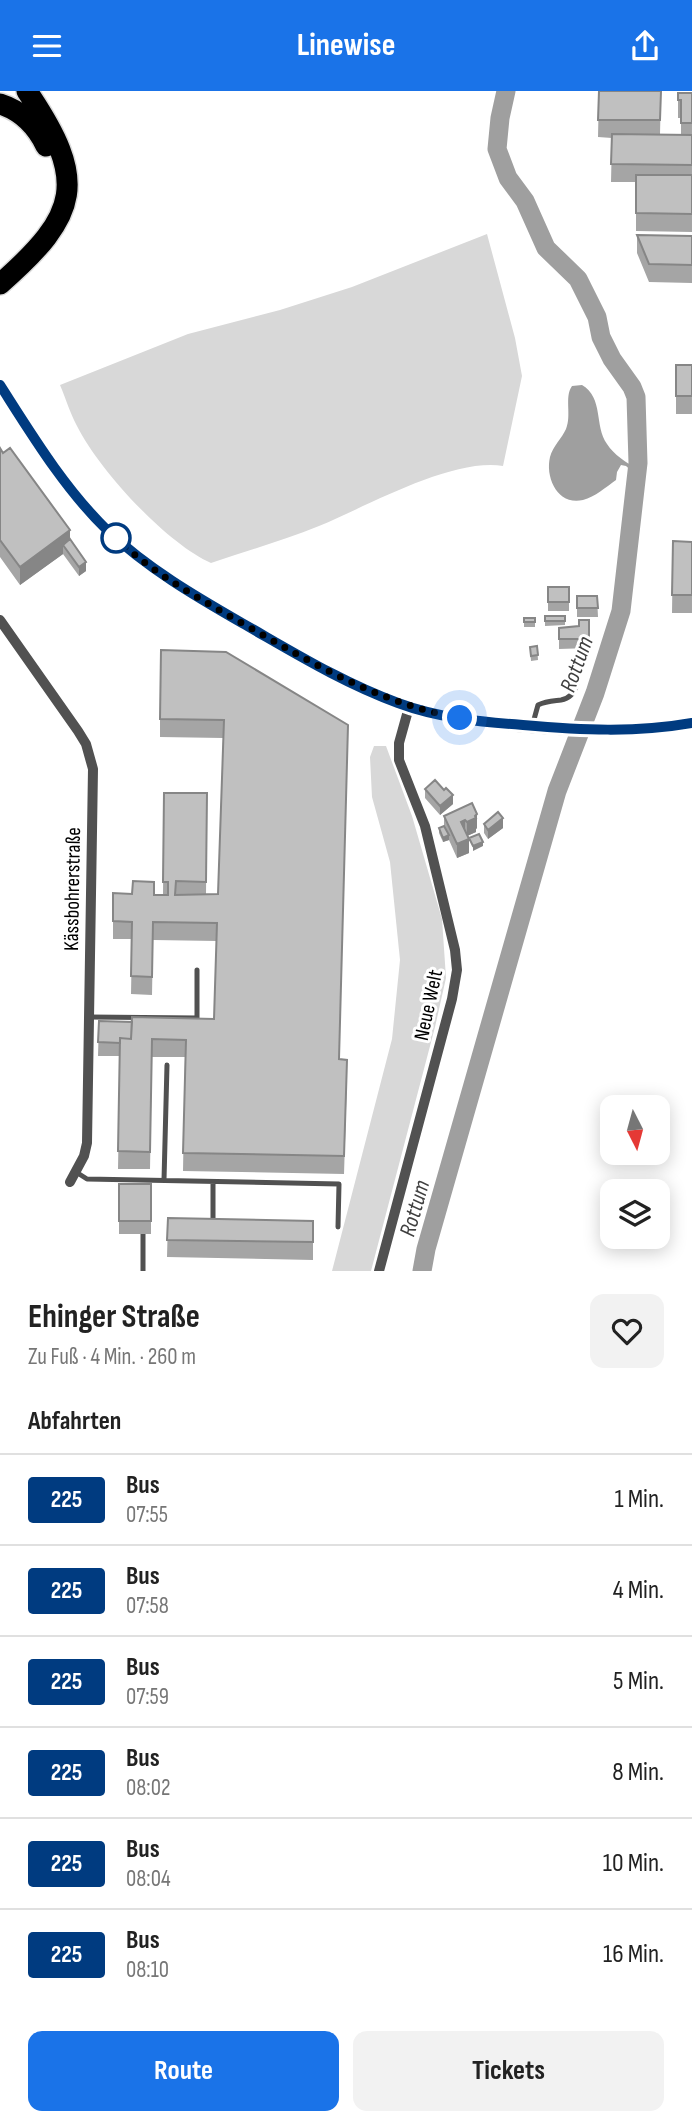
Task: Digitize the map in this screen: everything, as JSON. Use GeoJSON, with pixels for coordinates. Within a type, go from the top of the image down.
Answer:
{"type":"FeatureCollection","features":[{"type":"Feature","properties":{"kind":"highway"},"geometry":{"type":"LineString","coordinates":[[0,284],[47,239],[61,216],[66,200],[68,181],[62,151],[46,119],[27,91]]}},
{"type":"Feature","properties":{"kind":"highway"},"geometry":{"type":"LineString","coordinates":[[0,104],[20,113],[39,132],[50,155],[54,185],[52,201],[40,227],[21,251],[0,269]]}},
{"type":"Feature","properties":{"kind":"main road"},"geometry":{"type":"LineString","coordinates":[[0,385],[81,502],[105,528],[140,558],[176,584],[314,664],[361,688],[409,707],[478,722],[600,730],[666,728],[692,723]]}},
{"type":"Feature","properties":{"kind":"street","name":"Kässbohrerstraße"},"geometry":{"type":"LineString","coordinates":[[0,621],[78,731],[86,744],[93,769],[87,1143],[84,1156],[73,1177]]}},
{"type":"Feature","properties":{"kind":"street","name":"Neue Welt"},"geometry":{"type":"LineString","coordinates":[[379,1271],[452,999],[457,969],[455,950],[426,828],[398,754],[409,707]]}},
{"type":"Feature","properties":{"kind":"lane"},"geometry":{"type":"LineString","coordinates":[[533,726],[534,712],[538,705],[573,694],[579,678],[578,654]]}},
{"type":"Feature","properties":{"kind":"lane"},"geometry":{"type":"LineString","coordinates":[[89,1017],[197,1018],[197,970]]}},
{"type":"Feature","properties":{"kind":"lane"},"geometry":{"type":"LineString","coordinates":[[164,1180],[167,1065]]}},
{"type":"Feature","properties":{"kind":"lane"},"geometry":{"type":"LineString","coordinates":[[73,1177],[339,1184],[338,1227]]}},
{"type":"Feature","properties":{"kind":"lane"},"geometry":{"type":"LineString","coordinates":[[148,1190],[150,1180]]}},
{"type":"Feature","properties":{"kind":"lane"},"geometry":{"type":"LineString","coordinates":[[213,1181],[213,1227]]}},
{"type":"Feature","properties":{"kind":"lane"},"geometry":{"type":"LineString","coordinates":[[143,1223],[143,1271]]}},
{"type":"Feature","properties":{"kind":"shaded area"},"geometry":{"type":"Polygon","coordinates":[[[487,234],[515,338],[522,376],[503,466],[482,465],[435,476],[319,526],[211,563],[174,539],[135,503],[87,444],[72,416],[60,385],[188,334],[280,310],[352,287],[487,234]]]}},
{"type":"Feature","properties":{"kind":"shaded area"},"geometry":{"type":"Polygon","coordinates":[[[582,385],[593,397],[607,444],[637,469],[636,475],[621,465],[616,480],[592,497],[574,501],[560,495],[555,489],[549,465],[551,453],[568,424],[570,390],[572,386],[582,385]]]}},
{"type":"Feature","properties":{"kind":"shaded area"},"geometry":{"type":"Polygon","coordinates":[[[374,746],[386,746],[412,816],[442,919],[446,978],[371,1271],[332,1271],[392,1039],[400,960],[390,862],[372,797],[370,757],[374,746]]]}},
{"type":"Feature","properties":{"kind":"building"},"geometry":{"type":"Polygon","coordinates":[[[599,91],[661,91],[660,120],[598,120],[599,91]]]}},
{"type":"Feature","properties":{"kind":"building"},"geometry":{"type":"Polygon","coordinates":[[[678,93],[692,93],[692,123],[681,123],[681,100],[678,100],[678,93]]]}},
{"type":"Feature","properties":{"kind":"building"},"geometry":{"type":"Polygon","coordinates":[[[612,134],[692,135],[692,165],[611,164],[612,134]]]}},
{"type":"Feature","properties":{"kind":"building"},"geometry":{"type":"Polygon","coordinates":[[[636,175],[692,175],[692,214],[636,213],[636,175]]]}},
{"type":"Feature","properties":{"kind":"building"},"geometry":{"type":"Polygon","coordinates":[[[637,235],[692,236],[692,265],[649,264],[637,235]]]}},
{"type":"Feature","properties":{"kind":"building"},"geometry":{"type":"Polygon","coordinates":[[[676,365],[692,365],[692,396],[676,396],[676,365]]]}},
{"type":"Feature","properties":{"kind":"building"},"geometry":{"type":"Polygon","coordinates":[[[0,448],[3,453],[10,448],[70,530],[20,567],[0,540],[0,448]]]}},
{"type":"Feature","properties":{"kind":"building"},"geometry":{"type":"Polygon","coordinates":[[[70,539],[86,562],[79,567],[63,545],[70,539]]]}},
{"type":"Feature","properties":{"kind":"building"},"geometry":{"type":"Polygon","coordinates":[[[673,541],[692,542],[692,595],[672,595],[673,541]]]}},
{"type":"Feature","properties":{"kind":"building"},"geometry":{"type":"Polygon","coordinates":[[[548,587],[569,587],[569,602],[548,602],[548,587]]]}},
{"type":"Feature","properties":{"kind":"building"},"geometry":{"type":"Polygon","coordinates":[[[577,596],[597,596],[598,608],[577,608],[577,596]]]}},
{"type":"Feature","properties":{"kind":"building"},"geometry":{"type":"Polygon","coordinates":[[[545,616],[565,616],[565,621],[545,621],[545,616]]]}},
{"type":"Feature","properties":{"kind":"building"},"geometry":{"type":"Polygon","coordinates":[[[524,618],[535,618],[535,622],[524,622],[524,618]]]}},
{"type":"Feature","properties":{"kind":"building"},"geometry":{"type":"Polygon","coordinates":[[[579,620],[589,620],[589,639],[559,639],[559,628],[579,626],[579,620]]]}},
{"type":"Feature","properties":{"kind":"building"},"geometry":{"type":"Polygon","coordinates":[[[537,646],[538,655],[531,656],[530,647],[537,646]]]}},
{"type":"Feature","properties":{"kind":"building"},"geometry":{"type":"Polygon","coordinates":[[[161,650],[226,652],[348,725],[339,1059],[347,1060],[344,1156],[183,1153],[186,1040],[152,1039],[150,1152],[118,1151],[120,1038],[131,1039],[132,1017],[214,1019],[217,923],[153,922],[152,977],[131,976],[132,922],[113,921],[113,893],[132,894],[133,881],[154,882],[154,895],[168,895],[168,882],[163,882],[164,793],[207,793],[206,882],[176,881],[175,895],[218,894],[224,720],[160,719],[161,650]]]}},
{"type":"Feature","properties":{"kind":"building"},"geometry":{"type":"Polygon","coordinates":[[[435,780],[453,795],[440,806],[425,789],[435,780]]]}},
{"type":"Feature","properties":{"kind":"building"},"geometry":{"type":"Polygon","coordinates":[[[472,803],[476,818],[461,822],[469,839],[457,844],[444,816],[472,803]]]}},
{"type":"Feature","properties":{"kind":"building"},"geometry":{"type":"Polygon","coordinates":[[[498,812],[503,818],[488,830],[484,824],[498,812]]]}},
{"type":"Feature","properties":{"kind":"building"},"geometry":{"type":"Polygon","coordinates":[[[444,826],[449,835],[443,838],[439,828],[444,826]]]}},
{"type":"Feature","properties":{"kind":"building"},"geometry":{"type":"Polygon","coordinates":[[[479,834],[483,842],[473,846],[469,838],[479,834]]]}},
{"type":"Feature","properties":{"kind":"building"},"geometry":{"type":"Polygon","coordinates":[[[99,1021],[132,1022],[131,1039],[120,1038],[120,1043],[98,1042],[99,1021]]]}},
{"type":"Feature","properties":{"kind":"building"},"geometry":{"type":"Polygon","coordinates":[[[119,1184],[151,1184],[151,1221],[119,1221],[119,1184]]]}},
{"type":"Feature","properties":{"kind":"building"},"geometry":{"type":"Polygon","coordinates":[[[168,1218],[313,1221],[313,1242],[167,1240],[168,1218]]]}},
{"type":"Feature","properties":{"kind":"waterway","name":"Rottum"},"geometry":{"type":"LineString","coordinates":[[422,1271],[426,1249],[557,791],[595,693],[621,611],[638,463],[636,397],[632,387],[612,359],[601,337],[597,317],[578,279],[546,248],[525,201],[508,178],[497,149],[506,91]]}},
{"type":"Feature","properties":{"kind":"bus line","name":"225"},"geometry":{"type":"LineString","coordinates":[[0,385],[81,502],[122,544],[176,584],[214,607],[361,688],[409,707],[478,722],[600,730],[666,728],[692,723]]}},
{"type":"Feature","properties":{"kind":"route"},"geometry":{"type":"LineString","coordinates":[[116,538],[176,584],[314,664],[395,702],[460,718]]}}]}
